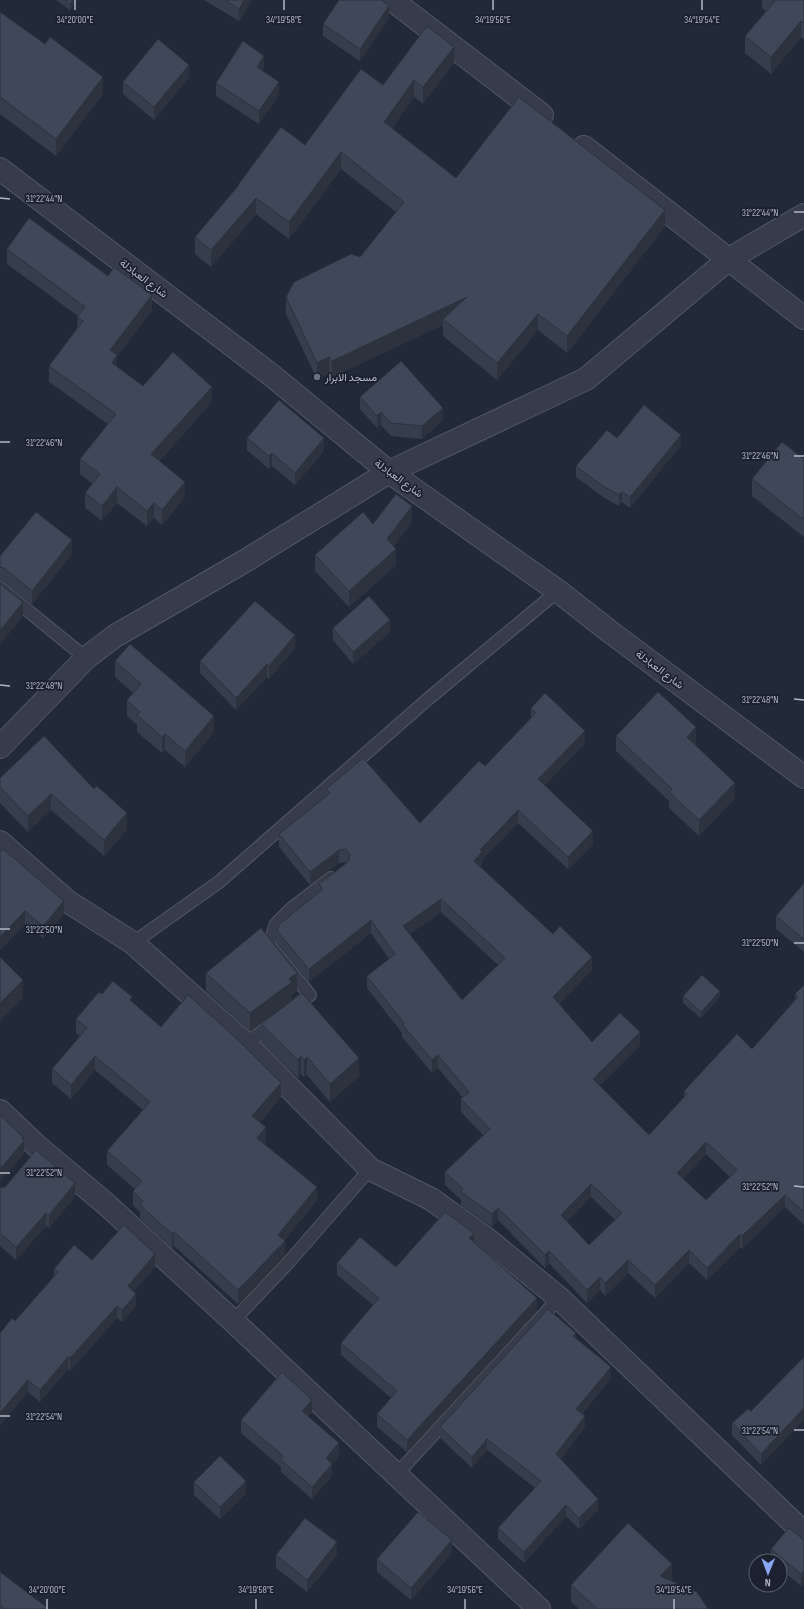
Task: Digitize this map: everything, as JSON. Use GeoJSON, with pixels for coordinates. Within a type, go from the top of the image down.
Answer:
{"type":"FeatureCollection","features":[{"type":"Feature","properties":{"kind":"street"},"geometry":{"type":"LineString","coordinates":[[392,0],[804,318]]}},
{"type":"Feature","properties":{"kind":"street","name":"شارع العبادلة"},"geometry":{"type":"LineString","coordinates":[[0,169],[270,374],[389,472],[558,591],[804,777]]}},
{"type":"Feature","properties":{"kind":"street"},"geometry":{"type":"LineString","coordinates":[[0,747],[86,658],[115,636],[245,561],[389,472],[586,379],[729,259],[804,215]]}},
{"type":"Feature","properties":{"kind":"street"},"geometry":{"type":"LineString","coordinates":[[0,842],[68,902],[133,943],[246,1044],[370,1169],[431,1199],[487,1239],[559,1298],[804,1533]]}},
{"type":"Feature","properties":{"kind":"street"},"geometry":{"type":"LineString","coordinates":[[0,1111],[35,1154],[106,1204],[233,1321],[350,1433],[397,1474],[539,1609]]}},
{"type":"Feature","properties":{"kind":"lane"},"geometry":{"type":"LineString","coordinates":[[0,588],[86,658]]}},
{"type":"Feature","properties":{"kind":"lane"},"geometry":{"type":"LineString","coordinates":[[133,943],[219,882],[428,699],[558,591]]}},
{"type":"Feature","properties":{"kind":"lane"},"geometry":{"type":"LineString","coordinates":[[246,1044],[310,995],[269,945],[276,924],[292,908],[343,869]]}},
{"type":"Feature","properties":{"kind":"lane"},"geometry":{"type":"LineString","coordinates":[[233,1321],[288,1263],[370,1169]]}},
{"type":"Feature","properties":{"kind":"lane"},"geometry":{"type":"LineString","coordinates":[[397,1474],[559,1298]]}},
{"type":"Feature","properties":{"kind":"building"},"geometry":{"type":"Polygon","coordinates":[[[65,0],[73,0],[70,4],[65,0]]]}},
{"type":"Feature","properties":{"kind":"building"},"geometry":{"type":"Polygon","coordinates":[[[225,0],[244,0],[239,9],[225,0]]]}},
{"type":"Feature","properties":{"kind":"building"},"geometry":{"type":"Polygon","coordinates":[[[339,0],[381,0],[389,6],[360,49],[323,24],[339,0]]]}},
{"type":"Feature","properties":{"kind":"building"},"geometry":{"type":"Polygon","coordinates":[[[773,0],[804,0],[804,23],[801,21],[771,57],[745,36],[775,1],[773,0]]]}},
{"type":"Feature","properties":{"kind":"building"},"geometry":{"type":"Polygon","coordinates":[[[0,12],[45,44],[50,37],[103,77],[56,139],[0,97],[0,12]]]}},
{"type":"Feature","properties":{"kind":"building"},"geometry":{"type":"Polygon","coordinates":[[[427,26],[454,47],[423,87],[414,80],[384,122],[456,178],[519,97],[665,210],[567,336],[538,314],[497,363],[443,319],[467,297],[332,361],[329,357],[317,363],[286,297],[294,282],[351,254],[360,257],[404,202],[341,152],[289,222],[256,198],[211,250],[195,237],[239,185],[281,127],[305,145],[361,69],[383,85],[427,26]]]}},
{"type":"Feature","properties":{"kind":"building"},"geometry":{"type":"Polygon","coordinates":[[[158,39],[189,65],[154,107],[123,82],[158,39]]]}},
{"type":"Feature","properties":{"kind":"building"},"geometry":{"type":"Polygon","coordinates":[[[243,41],[264,56],[257,67],[279,82],[259,111],[216,83],[243,41]]]}},
{"type":"Feature","properties":{"kind":"building"},"geometry":{"type":"Polygon","coordinates":[[[29,218],[108,276],[114,267],[152,295],[110,350],[117,355],[112,363],[143,386],[173,352],[212,387],[151,454],[185,482],[162,510],[154,503],[147,511],[117,487],[102,506],[85,493],[100,474],[80,459],[116,414],[49,366],[83,321],[77,317],[85,307],[7,249],[29,218]]]}},
{"type":"Feature","properties":{"kind":"building"},"geometry":{"type":"Polygon","coordinates":[[[401,361],[443,408],[422,426],[391,423],[381,412],[377,416],[360,397],[401,361]]]}},
{"type":"Feature","properties":{"kind":"building"},"geometry":{"type":"Polygon","coordinates":[[[279,400],[324,438],[295,473],[272,453],[269,456],[247,438],[279,400]]]}},
{"type":"Feature","properties":{"kind":"building"},"geometry":{"type":"Polygon","coordinates":[[[644,405],[681,435],[630,497],[622,492],[619,495],[603,486],[576,466],[607,430],[617,438],[644,405]]]}},
{"type":"Feature","properties":{"kind":"building"},"geometry":{"type":"Polygon","coordinates":[[[782,442],[804,459],[804,520],[752,479],[782,442]]]}},
{"type":"Feature","properties":{"kind":"building"},"geometry":{"type":"Polygon","coordinates":[[[396,494],[412,506],[387,539],[396,549],[349,591],[315,555],[363,512],[373,524],[396,494]]]}},
{"type":"Feature","properties":{"kind":"building"},"geometry":{"type":"Polygon","coordinates":[[[36,512],[72,540],[32,591],[4,568],[0,567],[0,556],[36,512]]]}},
{"type":"Feature","properties":{"kind":"building"},"geometry":{"type":"Polygon","coordinates":[[[0,584],[23,602],[0,631],[0,584]]]}},
{"type":"Feature","properties":{"kind":"building"},"geometry":{"type":"Polygon","coordinates":[[[369,596],[390,620],[353,652],[333,628],[369,596]]]}},
{"type":"Feature","properties":{"kind":"building"},"geometry":{"type":"Polygon","coordinates":[[[255,601],[295,635],[269,666],[267,664],[236,698],[200,661],[255,601]]]}},
{"type":"Feature","properties":{"kind":"building"},"geometry":{"type":"Polygon","coordinates":[[[130,644],[214,716],[185,751],[165,734],[162,737],[137,715],[140,712],[127,700],[141,684],[115,661],[130,644]]]}},
{"type":"Feature","properties":{"kind":"building"},"geometry":{"type":"Polygon","coordinates":[[[658,692],[696,727],[687,737],[735,783],[699,820],[669,792],[672,789],[616,736],[658,692]]]}},
{"type":"Feature","properties":{"kind":"building"},"geometry":{"type":"Polygon","coordinates":[[[545,693],[585,731],[538,779],[593,831],[568,857],[518,810],[480,850],[482,852],[474,861],[553,934],[560,926],[592,957],[553,997],[592,1042],[620,1013],[640,1032],[593,1079],[649,1135],[687,1094],[684,1091],[737,1034],[752,1049],[798,997],[795,994],[804,985],[804,1212],[785,1195],[742,1236],[740,1234],[707,1268],[689,1250],[655,1285],[628,1260],[605,1283],[600,1277],[587,1290],[549,1251],[545,1255],[498,1208],[492,1214],[461,1192],[463,1189],[445,1172],[490,1129],[461,1099],[469,1092],[438,1055],[432,1060],[402,1024],[404,1023],[367,976],[395,954],[371,920],[309,969],[277,931],[280,924],[323,889],[319,884],[348,862],[350,855],[346,849],[339,850],[310,872],[279,834],[330,793],[326,789],[363,758],[420,823],[479,761],[485,766],[536,713],[531,708],[545,693]],[[441,899],[403,926],[462,1000],[505,958],[441,899]],[[706,1142],[677,1173],[706,1200],[737,1170],[706,1142]],[[591,1184],[561,1215],[589,1245],[622,1213],[591,1184]]]}},
{"type":"Feature","properties":{"kind":"building"},"geometry":{"type":"Polygon","coordinates":[[[44,736],[94,789],[97,786],[127,813],[104,840],[51,794],[28,816],[0,787],[0,778],[44,736]]]}},
{"type":"Feature","properties":{"kind":"building"},"geometry":{"type":"Polygon","coordinates":[[[3,849],[64,901],[43,926],[25,911],[0,937],[0,852],[3,849]]]}},
{"type":"Feature","properties":{"kind":"building"},"geometry":{"type":"Polygon","coordinates":[[[804,883],[804,939],[776,916],[804,883]]]}},
{"type":"Feature","properties":{"kind":"building"},"geometry":{"type":"Polygon","coordinates":[[[261,928],[297,973],[289,979],[292,982],[250,1013],[206,973],[261,928]]]}},
{"type":"Feature","properties":{"kind":"building"},"geometry":{"type":"Polygon","coordinates":[[[0,957],[23,980],[0,1003],[0,957]]]}},
{"type":"Feature","properties":{"kind":"building"},"geometry":{"type":"Polygon","coordinates":[[[702,975],[720,991],[701,1012],[683,996],[702,975]]]}},
{"type":"Feature","properties":{"kind":"building"},"geometry":{"type":"Polygon","coordinates":[[[113,981],[132,997],[130,1000],[161,1027],[188,995],[237,1039],[281,1083],[252,1116],[266,1127],[257,1138],[317,1187],[278,1235],[285,1241],[238,1290],[174,1232],[172,1234],[140,1205],[143,1201],[133,1191],[142,1181],[107,1151],[150,1102],[95,1056],[71,1085],[52,1069],[87,1028],[76,1019],[99,992],[102,994],[113,981]]]}},
{"type":"Feature","properties":{"kind":"building"},"geometry":{"type":"Polygon","coordinates":[[[302,993],[359,1058],[330,1084],[307,1057],[304,1060],[301,1056],[298,1060],[261,1024],[302,993]]]}},
{"type":"Feature","properties":{"kind":"building"},"geometry":{"type":"Polygon","coordinates":[[[0,1115],[23,1137],[22,1139],[24,1141],[0,1169],[0,1115]]]}},
{"type":"Feature","properties":{"kind":"building"},"geometry":{"type":"Polygon","coordinates":[[[36,1150],[75,1183],[49,1215],[46,1213],[16,1247],[0,1233],[0,1187],[2,1188],[6,1186],[36,1150]]]}},
{"type":"Feature","properties":{"kind":"building"},"geometry":{"type":"Polygon","coordinates":[[[445,1212],[474,1233],[469,1238],[537,1298],[407,1440],[377,1414],[397,1391],[341,1343],[379,1298],[337,1263],[360,1237],[396,1267],[445,1212]]]}},
{"type":"Feature","properties":{"kind":"building"},"geometry":{"type":"Polygon","coordinates":[[[124,1225],[155,1254],[128,1286],[136,1294],[122,1310],[117,1306],[70,1358],[68,1357],[40,1390],[28,1380],[0,1413],[0,1333],[12,1318],[15,1321],[58,1272],[54,1269],[74,1245],[92,1260],[124,1225]]]}},
{"type":"Feature","properties":{"kind":"building"},"geometry":{"type":"Polygon","coordinates":[[[548,1309],[576,1333],[573,1336],[611,1367],[576,1409],[585,1416],[556,1454],[598,1499],[579,1518],[566,1505],[524,1552],[498,1528],[541,1481],[487,1439],[472,1457],[440,1427],[548,1309]]]}},
{"type":"Feature","properties":{"kind":"building"},"geometry":{"type":"Polygon","coordinates":[[[804,1357],[804,1408],[761,1454],[732,1423],[748,1409],[751,1411],[804,1357]]]}},
{"type":"Feature","properties":{"kind":"building"},"geometry":{"type":"Polygon","coordinates":[[[282,1372],[312,1400],[302,1411],[339,1443],[326,1458],[332,1464],[312,1487],[281,1460],[283,1456],[241,1420],[282,1372]]]}},
{"type":"Feature","properties":{"kind":"building"},"geometry":{"type":"Polygon","coordinates":[[[220,1456],[246,1481],[220,1507],[194,1482],[220,1456]]]}},
{"type":"Feature","properties":{"kind":"building"},"geometry":{"type":"Polygon","coordinates":[[[418,1512],[452,1540],[411,1588],[377,1559],[418,1512]]]}},
{"type":"Feature","properties":{"kind":"building"},"geometry":{"type":"Polygon","coordinates":[[[305,1518],[337,1542],[307,1580],[276,1555],[305,1518]]]}},
{"type":"Feature","properties":{"kind":"building"},"geometry":{"type":"Polygon","coordinates":[[[628,1523],[672,1564],[660,1576],[697,1592],[708,1609],[598,1609],[571,1585],[628,1523]]]}},
{"type":"Feature","properties":{"kind":"building"},"geometry":{"type":"Polygon","coordinates":[[[789,1528],[804,1540],[804,1570],[801,1574],[788,1563],[788,1553],[776,1553],[771,1549],[789,1528]]]}},
{"type":"Feature","properties":{"kind":"building"},"geometry":{"type":"Polygon","coordinates":[[[0,1572],[49,1609],[5,1609],[0,1605],[0,1572]]]}},
{"type":"Feature","properties":{"kind":"place","name":"مسجد الابرار"},"geometry":{"type":"Point","coordinates":[317,377]}}]}
